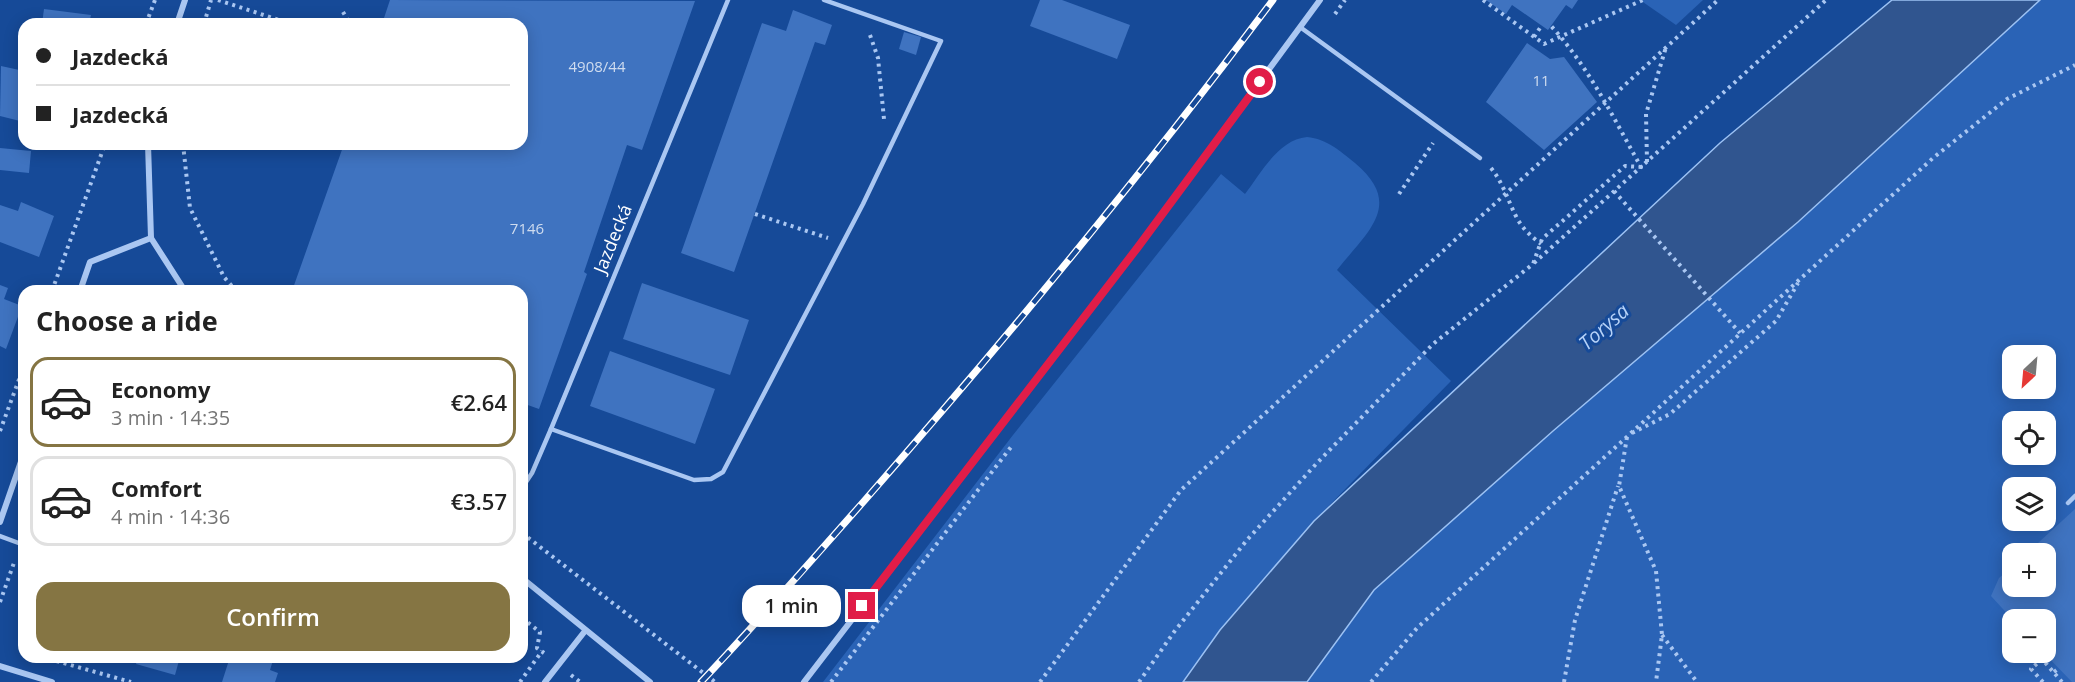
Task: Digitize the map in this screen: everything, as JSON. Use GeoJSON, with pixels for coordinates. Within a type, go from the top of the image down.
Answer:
{"type":"FeatureCollection","features":[{"type":"Feature","properties":{"kind":"street"},"geometry":{"type":"LineString","coordinates":[[179,18],[185,0]]}},
{"type":"Feature","properties":{"kind":"street"},"geometry":{"type":"LineString","coordinates":[[804,682],[1138,247],[1320,0]]}},
{"type":"Feature","properties":{"kind":"street"},"geometry":{"type":"LineString","coordinates":[[148,150],[151,238],[181,285]]}},
{"type":"Feature","properties":{"kind":"street"},"geometry":{"type":"LineString","coordinates":[[82,285],[90,262],[151,238]]}},
{"type":"Feature","properties":{"kind":"street"},"geometry":{"type":"LineString","coordinates":[[0,522],[18,470]]}},
{"type":"Feature","properties":{"kind":"street"},"geometry":{"type":"LineString","coordinates":[[528,583],[650,682]]}},
{"type":"Feature","properties":{"kind":"street"},"geometry":{"type":"LineString","coordinates":[[545,682],[585,631]]}},
{"type":"Feature","properties":{"kind":"street"},"geometry":{"type":"LineString","coordinates":[[0,666],[52,682]]}},
{"type":"Feature","properties":{"kind":"lane","name":"Jazdecká"},"geometry":{"type":"LineString","coordinates":[[528,479],[728,0]]}},
{"type":"Feature","properties":{"kind":"lane"},"geometry":{"type":"LineString","coordinates":[[550,429],[694,480],[711,479],[723,472],[843,243],[941,41],[824,0]]}},
{"type":"Feature","properties":{"kind":"lane"},"geometry":{"type":"LineString","coordinates":[[1300,27],[1480,158]]}},
{"type":"Feature","properties":{"kind":"lane"},"geometry":{"type":"LineString","coordinates":[[2068,503],[2075,496]]}},
{"type":"Feature","properties":{"kind":"lane"},"geometry":{"type":"LineString","coordinates":[[0,536],[18,543]]}},
{"type":"Feature","properties":{"kind":"path"},"geometry":{"type":"LineString","coordinates":[[149,18],[154,0]]}},
{"type":"Feature","properties":{"kind":"path"},"geometry":{"type":"LineString","coordinates":[[206,18],[211,0]]}},
{"type":"Feature","properties":{"kind":"path"},"geometry":{"type":"LineString","coordinates":[[218,0],[273,18]]}},
{"type":"Feature","properties":{"kind":"path"},"geometry":{"type":"LineString","coordinates":[[1483,0],[1544,44],[1643,0]]}},
{"type":"Feature","properties":{"kind":"path"},"geometry":{"type":"LineString","coordinates":[[1040,682],[1181,490],[1718,0]]}},
{"type":"Feature","properties":{"kind":"path"},"geometry":{"type":"LineString","coordinates":[[1139,682],[1174,632],[1247,540],[1317,463],[1434,344],[1533,264],[1826,0]]}},
{"type":"Feature","properties":{"kind":"path"},"geometry":{"type":"LineString","coordinates":[[343,12],[346,18]]}},
{"type":"Feature","properties":{"kind":"path"},"geometry":{"type":"LineString","coordinates":[[864,14],[878,58],[886,156]]}},
{"type":"Feature","properties":{"kind":"path"},"geometry":{"type":"LineString","coordinates":[[1534,37],[1542,25]]}},
{"type":"Feature","properties":{"kind":"path"},"geometry":{"type":"LineString","coordinates":[[1551,26],[1561,36],[1605,103],[1641,167]]}},
{"type":"Feature","properties":{"kind":"path"},"geometry":{"type":"LineString","coordinates":[[1647,162],[1646,114],[1666,47]]}},
{"type":"Feature","properties":{"kind":"path"},"geometry":{"type":"LineString","coordinates":[[1371,682],[1417,628],[1932,158],[2007,99],[2072,66],[2075,60]]}},
{"type":"Feature","properties":{"kind":"path"},"geometry":{"type":"LineString","coordinates":[[1398,194],[1442,130]]}},
{"type":"Feature","properties":{"kind":"path"},"geometry":{"type":"LineString","coordinates":[[54,285],[103,150]]}},
{"type":"Feature","properties":{"kind":"path"},"geometry":{"type":"LineString","coordinates":[[184,150],[190,208],[224,278],[230,285]]}},
{"type":"Feature","properties":{"kind":"path"},"geometry":{"type":"LineString","coordinates":[[1480,158],[1502,182],[1525,230],[1541,244]]}},
{"type":"Feature","properties":{"kind":"path"},"geometry":{"type":"LineString","coordinates":[[1533,264],[1542,239],[1624,166],[1641,167]]}},
{"type":"Feature","properties":{"kind":"path"},"geometry":{"type":"LineString","coordinates":[[1614,191],[1740,333]]}},
{"type":"Feature","properties":{"kind":"path"},"geometry":{"type":"LineString","coordinates":[[755,214],[843,243]]}},
{"type":"Feature","properties":{"kind":"path"},"geometry":{"type":"LineString","coordinates":[[1627,435],[1670,414],[1776,321],[1801,278]]}},
{"type":"Feature","properties":{"kind":"path"},"geometry":{"type":"LineString","coordinates":[[0,431],[18,382]]}},
{"type":"Feature","properties":{"kind":"path"},"geometry":{"type":"LineString","coordinates":[[1564,682],[1575,620],[1619,486],[1627,435]]}},
{"type":"Feature","properties":{"kind":"path"},"geometry":{"type":"LineString","coordinates":[[1619,486],[1656,571],[1662,635],[1656,682]]}},
{"type":"Feature","properties":{"kind":"path"},"geometry":{"type":"LineString","coordinates":[[528,538],[715,682]]}},
{"type":"Feature","properties":{"kind":"path"},"geometry":{"type":"LineString","coordinates":[[0,602],[18,555]]}},
{"type":"Feature","properties":{"kind":"path"},"geometry":{"type":"LineString","coordinates":[[1662,635],[1697,682]]}},
{"type":"Feature","properties":{"kind":"path"},"geometry":{"type":"LineString","coordinates":[[2043,682],[2031,669],[2042,659],[2062,682]]}},
{"type":"Feature","properties":{"kind":"path"},"geometry":{"type":"LineString","coordinates":[[63,663],[131,682]]}},
{"type":"Feature","properties":{"kind":"path"},"geometry":{"type":"LineString","coordinates":[[2054,672],[2058,669]]}},
{"type":"Feature","properties":{"kind":"shaded area"},"geometry":{"type":"Polygon","coordinates":[[[1640,0],[1703,0],[1676,25],[1640,0]]]}},
{"type":"Feature","properties":{"kind":"shaded area"},"geometry":{"type":"Polygon","coordinates":[[[2040,0],[2075,0],[2075,682],[1307,682],[1374,590],[1553,431],[1798,222],[2040,0]]]}},
{"type":"Feature","properties":{"kind":"shaded area"},"geometry":{"type":"Polygon","coordinates":[[[1307,137],[1327,143],[1344,154],[1370,178],[1378,192],[1379,205],[1376,218],[1360,243],[1337,270],[1451,381],[1311,524],[1220,630],[1183,682],[823,682],[1013,435],[1221,174],[1245,194],[1264,167],[1279,151],[1297,139],[1307,137]]]}},
{"type":"Feature","properties":{"kind":"water","name":"Torysa"},"geometry":{"type":"Polygon","coordinates":[[[1892,0],[2040,0],[1798,222],[1553,431],[1374,590],[1307,682],[1183,682],[1220,630],[1314,521],[1720,143],[1892,0]]]}},
{"type":"Feature","properties":{"kind":"building"},"geometry":{"type":"Polygon","coordinates":[[[390,0],[695,1],[642,150],[627,145],[584,272],[587,274],[539,409],[528,405],[528,285],[294,285],[342,150],[528,150],[528,18],[384,18],[390,0]]]}},
{"type":"Feature","properties":{"kind":"building"},"geometry":{"type":"Polygon","coordinates":[[[1040,0],[1062,0],[1130,25],[1117,59],[1030,26],[1040,0]]]}},
{"type":"Feature","properties":{"kind":"building"},"geometry":{"type":"Polygon","coordinates":[[[1486,0],[1578,0],[1572,9],[1566,5],[1548,30],[1512,5],[1506,14],[1486,0]]]}},
{"type":"Feature","properties":{"kind":"building"},"geometry":{"type":"Polygon","coordinates":[[[44,9],[91,15],[90,18],[43,18],[44,9]]]}},
{"type":"Feature","properties":{"kind":"building"},"geometry":{"type":"Polygon","coordinates":[[[793,10],[832,25],[825,45],[815,42],[734,272],[681,253],[762,23],[786,31],[793,10]]]}},
{"type":"Feature","properties":{"kind":"building"},"geometry":{"type":"Polygon","coordinates":[[[904,32],[921,37],[916,55],[899,49],[904,32]]]}},
{"type":"Feature","properties":{"kind":"building"},"geometry":{"type":"Polygon","coordinates":[[[1527,43],[1550,59],[1564,57],[1597,102],[1544,150],[1486,102],[1527,43]]]}},
{"type":"Feature","properties":{"kind":"building"},"geometry":{"type":"Polygon","coordinates":[[[1,66],[18,70],[18,120],[0,116],[1,66]]]}},
{"type":"Feature","properties":{"kind":"building"},"geometry":{"type":"Polygon","coordinates":[[[0,148],[31,151],[29,173],[0,170],[0,148]]]}},
{"type":"Feature","properties":{"kind":"building"},"geometry":{"type":"Polygon","coordinates":[[[21,202],[54,216],[39,257],[0,242],[0,205],[18,211],[21,202]]]}},
{"type":"Feature","properties":{"kind":"building"},"geometry":{"type":"Polygon","coordinates":[[[642,283],[749,320],[730,375],[623,339],[642,283]]]}},
{"type":"Feature","properties":{"kind":"building"},"geometry":{"type":"Polygon","coordinates":[[[0,285],[8,288],[4,299],[18,304],[18,317],[6,349],[0,346],[0,285]]]}},
{"type":"Feature","properties":{"kind":"building"},"geometry":{"type":"Polygon","coordinates":[[[610,351],[715,389],[695,444],[590,406],[610,351]]]}},
{"type":"Feature","properties":{"kind":"building"},"geometry":{"type":"Polygon","coordinates":[[[2075,509],[2075,682],[2072,682],[2054,663],[2056,663],[2056,609],[2003,609],[1991,596],[2002,575],[2002,597],[2056,597],[2056,543],[2038,543],[2051,531],[2056,531],[2056,526],[2075,509]]]}},
{"type":"Feature","properties":{"kind":"building"},"geometry":{"type":"Polygon","coordinates":[[[136,663],[178,663],[175,675],[136,663]]]}},
{"type":"Feature","properties":{"kind":"building"},"geometry":{"type":"Polygon","coordinates":[[[228,663],[272,663],[270,670],[278,673],[275,682],[222,682],[228,663]]]}},
{"type":"Feature","properties":{"kind":"railway"},"geometry":{"type":"LineString","coordinates":[[701,682],[763,615],[971,378],[1125,191],[1273,0]]}},
{"type":"Feature","properties":{"kind":"route"},"geometry":{"type":"LineString","coordinates":[[862,606],[1138,247],[1260,82]]}}]}
